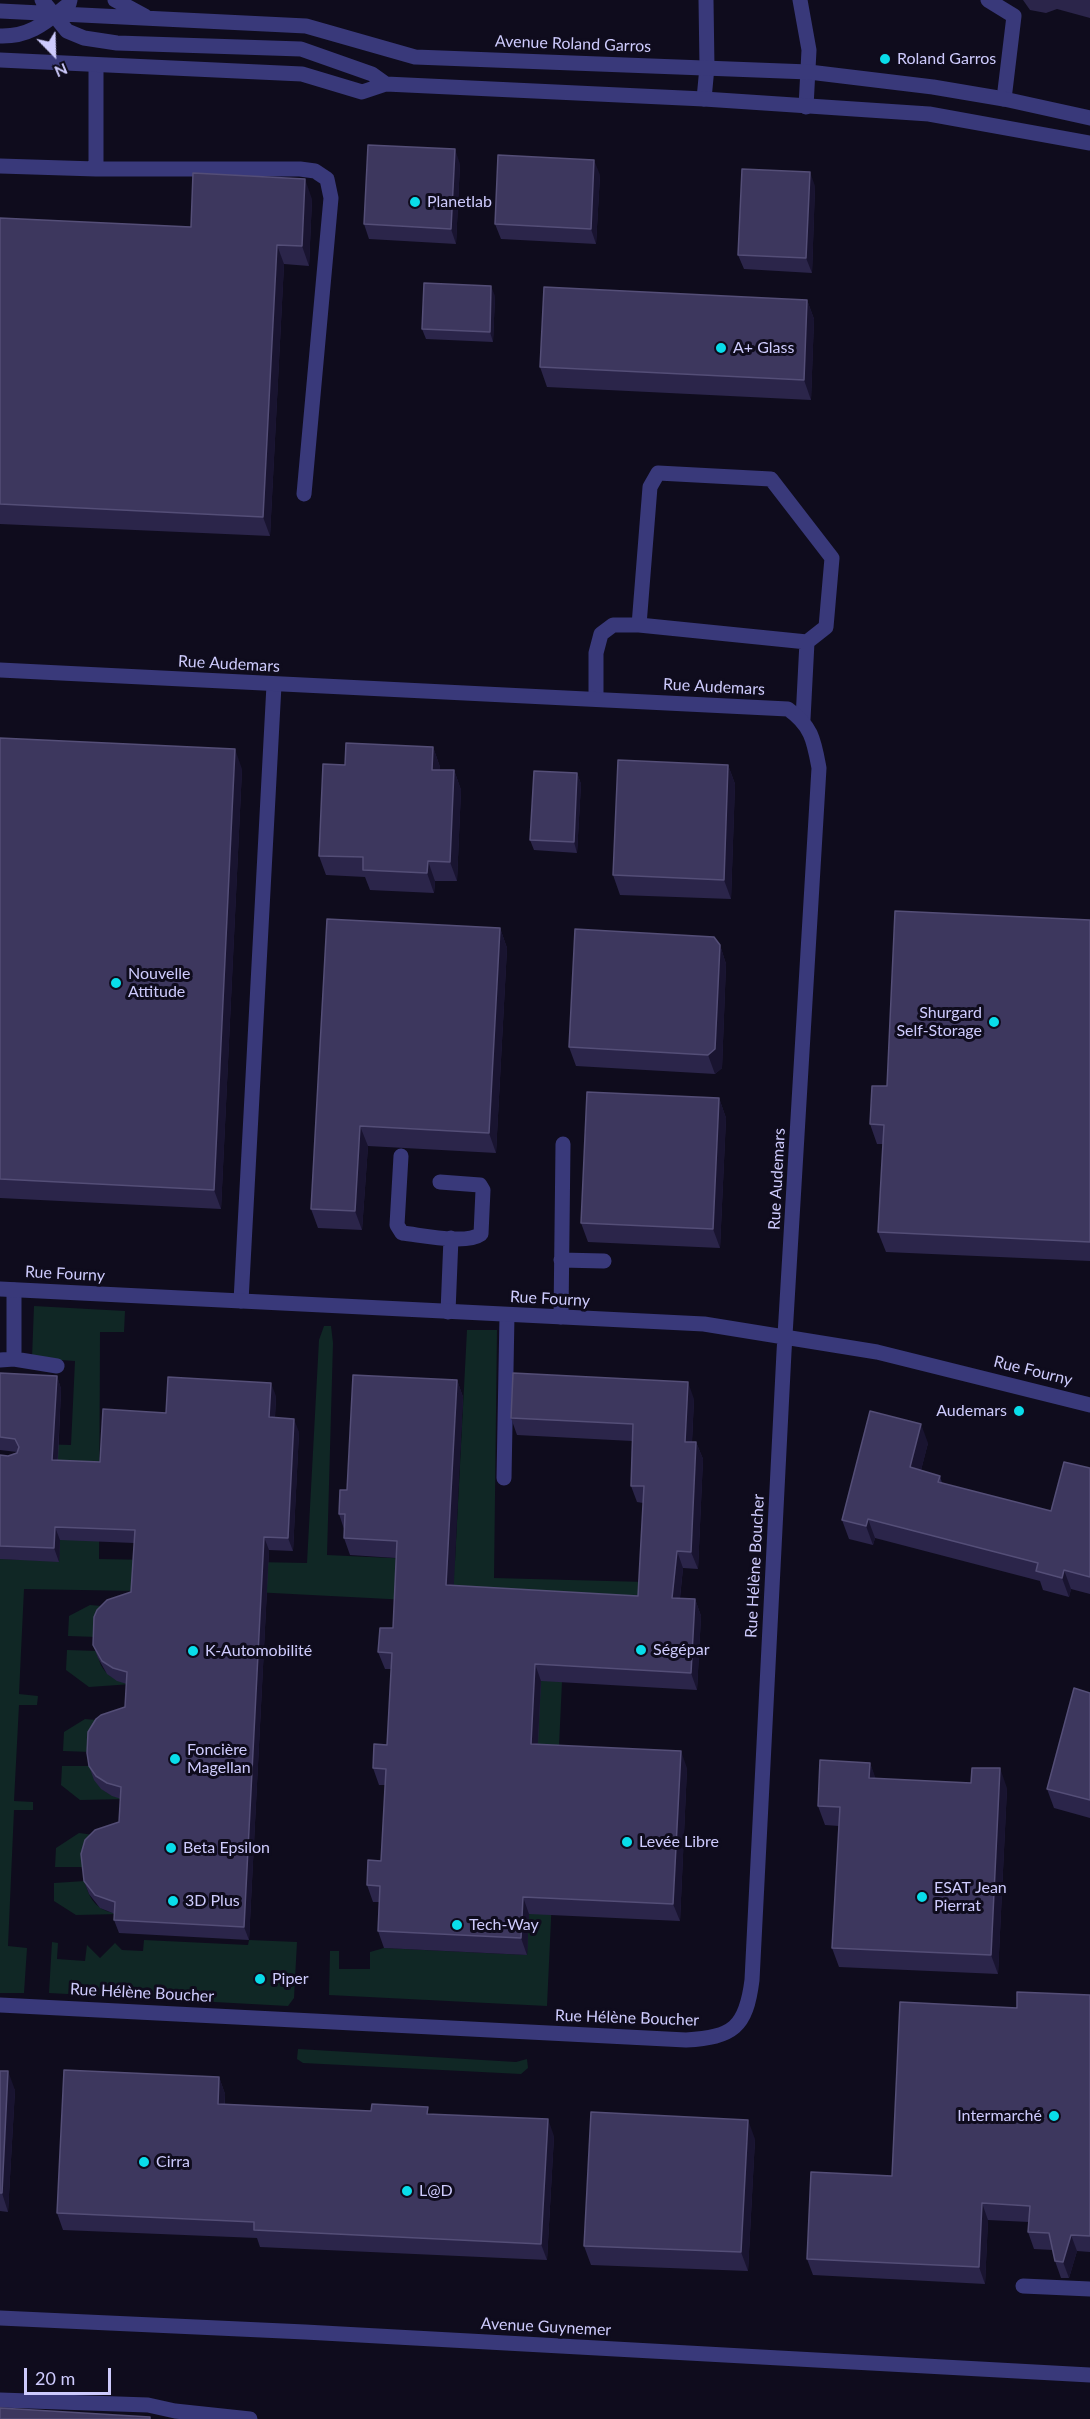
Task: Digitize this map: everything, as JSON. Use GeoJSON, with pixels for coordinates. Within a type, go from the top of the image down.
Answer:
{"type":"FeatureCollection","features":[{"type":"Feature","properties":{"kind":"street"},"geometry":{"type":"LineString","coordinates":[[42,0],[67,31],[84,38],[117,43],[301,49],[372,74],[386,84]]}},
{"type":"Feature","properties":{"kind":"street"},"geometry":{"type":"LineString","coordinates":[[115,0],[148,18]]}},
{"type":"Feature","properties":{"kind":"street"},"geometry":{"type":"LineString","coordinates":[[704,99],[706,0]]}},
{"type":"Feature","properties":{"kind":"street"},"geometry":{"type":"LineString","coordinates":[[800,0],[809,50],[806,107]]}},
{"type":"Feature","properties":{"kind":"street"},"geometry":{"type":"LineString","coordinates":[[988,0],[1014,16],[1004,99]]}},
{"type":"Feature","properties":{"kind":"street"},"geometry":{"type":"LineString","coordinates":[[0,36],[9,37],[41,27],[70,2]]}},
{"type":"Feature","properties":{"kind":"street","name":"Avenue Roland Garros"},"geometry":{"type":"LineString","coordinates":[[0,11],[306,26],[415,57],[809,72],[933,87],[1004,99],[1090,118]]}},
{"type":"Feature","properties":{"kind":"street"},"geometry":{"type":"LineString","coordinates":[[0,60],[302,74],[362,92],[386,84],[704,99],[929,114],[1090,143]]}},
{"type":"Feature","properties":{"kind":"street"},"geometry":{"type":"LineString","coordinates":[[96,66],[96,169]]}},
{"type":"Feature","properties":{"kind":"street"},"geometry":{"type":"LineString","coordinates":[[0,166],[96,169],[300,169],[315,171],[327,179],[331,198],[304,494]]}},
{"type":"Feature","properties":{"kind":"street"},"geometry":{"type":"LineString","coordinates":[[596,699],[596,653],[601,634],[613,625],[639,625],[807,642],[826,627],[832,558],[771,479],[658,473],[650,487],[639,625]]}},
{"type":"Feature","properties":{"kind":"street"},"geometry":{"type":"LineString","coordinates":[[803,719],[807,642]]}},
{"type":"Feature","properties":{"kind":"street","name":"Rue Audemars"},"geometry":{"type":"LineString","coordinates":[[0,670],[788,709],[803,719],[814,740],[819,768],[785,1336]]}},
{"type":"Feature","properties":{"kind":"street"},"geometry":{"type":"LineString","coordinates":[[241,1301],[274,685]]}},
{"type":"Feature","properties":{"kind":"street"},"geometry":{"type":"LineString","coordinates":[[561,1317],[563,1144]]}},
{"type":"Feature","properties":{"kind":"street"},"geometry":{"type":"LineString","coordinates":[[401,1156],[397,1225],[402,1233],[476,1238],[481,1234],[483,1190],[480,1185],[440,1182]]}},
{"type":"Feature","properties":{"kind":"street"},"geometry":{"type":"LineString","coordinates":[[448,1312],[451,1238]]}},
{"type":"Feature","properties":{"kind":"street"},"geometry":{"type":"LineString","coordinates":[[561,1260],[604,1261]]}},
{"type":"Feature","properties":{"kind":"street"},"geometry":{"type":"LineString","coordinates":[[7,1290],[7,1360],[57,1366]]}},
{"type":"Feature","properties":{"kind":"street","name":"Rue Fourny"},"geometry":{"type":"LineString","coordinates":[[7,1290],[704,1324],[877,1352],[1090,1405]]}},
{"type":"Feature","properties":{"kind":"street"},"geometry":{"type":"LineString","coordinates":[[504,1478],[507,1314]]}},
{"type":"Feature","properties":{"kind":"street","name":"Rue Hélène Boucher"},"geometry":{"type":"LineString","coordinates":[[0,2005],[686,2040],[713,2038],[732,2031],[744,2014],[752,1980],[785,1336]]}},
{"type":"Feature","properties":{"kind":"street"},"geometry":{"type":"LineString","coordinates":[[1023,2286],[1090,2289]]}},
{"type":"Feature","properties":{"kind":"street","name":"Avenue Guynemer"},"geometry":{"type":"LineString","coordinates":[[0,2318],[1090,2374]]}},
{"type":"Feature","properties":{"kind":"street"},"geometry":{"type":"LineString","coordinates":[[0,2400],[148,2405],[180,2415],[250,2419]]}},
{"type":"Feature","properties":{"kind":"green space"},"geometry":{"type":"Polygon","coordinates":[[[34,1306],[125,1311],[124,1332],[100,1332],[99,1559],[307,1563],[319,1340],[324,1326],[331,1326],[333,1343],[327,1555],[455,1561],[467,1330],[497,1330],[494,1578],[646,1582],[645,1598],[566,1595],[547,2006],[329,1995],[330,1951],[339,1951],[339,1969],[370,1969],[370,1952],[384,1948],[527,1955],[544,1607],[137,1586],[137,1591],[24,1589],[19,1694],[38,1696],[37,1705],[19,1705],[14,1801],[33,1802],[33,1810],[14,1810],[8,1946],[27,1948],[24,1993],[0,1993],[0,1559],[59,1561],[63,1474],[37,1444],[71,1445],[75,1361],[32,1358],[34,1306]]]}},
{"type":"Feature","properties":{"kind":"green space"},"geometry":{"type":"Polygon","coordinates":[[[90,1605],[136,1609],[97,1637],[68,1636],[69,1616],[90,1605]]]}},
{"type":"Feature","properties":{"kind":"green space"},"geometry":{"type":"Polygon","coordinates":[[[67,1650],[97,1651],[101,1665],[108,1674],[132,1684],[89,1687],[66,1670],[67,1650]]]}},
{"type":"Feature","properties":{"kind":"green space"},"geometry":{"type":"Polygon","coordinates":[[[85,1719],[130,1723],[91,1752],[63,1751],[64,1732],[85,1719]]]}},
{"type":"Feature","properties":{"kind":"green space"},"geometry":{"type":"Polygon","coordinates":[[[62,1766],[91,1766],[95,1779],[102,1789],[126,1799],[80,1800],[61,1785],[62,1766]]]}},
{"type":"Feature","properties":{"kind":"green space"},"geometry":{"type":"Polygon","coordinates":[[[79,1833],[124,1839],[85,1867],[55,1867],[56,1848],[79,1833]]]}},
{"type":"Feature","properties":{"kind":"green space"},"geometry":{"type":"Polygon","coordinates":[[[85,1881],[89,1895],[96,1905],[120,1914],[76,1915],[54,1901],[54,1883],[85,1881]]]}},
{"type":"Feature","properties":{"kind":"green space"},"geometry":{"type":"Polygon","coordinates":[[[144,1940],[248,1945],[249,1940],[297,1942],[294,1998],[288,2006],[49,1993],[52,1942],[58,1943],[57,1959],[85,1961],[87,1945],[100,1958],[115,1943],[122,1950],[143,1951],[144,1940]]]}},
{"type":"Feature","properties":{"kind":"green space"},"geometry":{"type":"Polygon","coordinates":[[[298,2049],[516,2062],[527,2059],[528,2068],[521,2074],[303,2063],[297,2059],[298,2049]]]}},
{"type":"Feature","properties":{"kind":"building","name":"Planetlab"},"geometry":{"type":"Polygon","coordinates":[[[368,145],[455,149],[451,229],[364,224],[368,145]]]}},
{"type":"Feature","properties":{"kind":"building"},"geometry":{"type":"Polygon","coordinates":[[[498,155],[594,160],[591,229],[495,224],[498,155]]]}},
{"type":"Feature","properties":{"kind":"building"},"geometry":{"type":"Polygon","coordinates":[[[742,169],[810,172],[806,258],[738,255],[742,169]]]}},
{"type":"Feature","properties":{"kind":"building"},"geometry":{"type":"Polygon","coordinates":[[[193,173],[305,179],[302,246],[277,245],[263,517],[0,504],[0,218],[191,227],[193,173]]]}},
{"type":"Feature","properties":{"kind":"building"},"geometry":{"type":"Polygon","coordinates":[[[424,283],[491,286],[490,332],[422,329],[424,283]]]}},
{"type":"Feature","properties":{"kind":"building"},"geometry":{"type":"Polygon","coordinates":[[[544,287],[807,300],[804,380],[540,367],[544,287]]]}},
{"type":"Feature","properties":{"kind":"building","name":"Nouvelle Attitude"},"geometry":{"type":"Polygon","coordinates":[[[0,738],[235,749],[214,1190],[0,1179],[0,738]]]}},
{"type":"Feature","properties":{"kind":"building"},"geometry":{"type":"Polygon","coordinates":[[[346,743],[433,747],[432,770],[454,770],[450,862],[428,861],[427,873],[363,870],[363,857],[319,856],[323,764],[345,765],[346,743]]]}},
{"type":"Feature","properties":{"kind":"building"},"geometry":{"type":"Polygon","coordinates":[[[618,760],[728,765],[724,880],[613,875],[618,760]]]}},
{"type":"Feature","properties":{"kind":"building"},"geometry":{"type":"Polygon","coordinates":[[[534,771],[577,773],[574,842],[530,840],[534,771]]]}},
{"type":"Feature","properties":{"kind":"building","name":"Shurgard Self-Storage"},"geometry":{"type":"Polygon","coordinates":[[[895,911],[1090,920],[1090,1242],[878,1232],[884,1125],[870,1124],[872,1086],[887,1086],[895,911]]]}},
{"type":"Feature","properties":{"kind":"building"},"geometry":{"type":"Polygon","coordinates":[[[327,919],[500,928],[489,1133],[360,1126],[355,1211],[311,1209],[327,919]]]}},
{"type":"Feature","properties":{"kind":"building"},"geometry":{"type":"Polygon","coordinates":[[[575,929],[714,937],[720,945],[715,1049],[708,1055],[569,1047],[575,929]]]}},
{"type":"Feature","properties":{"kind":"building"},"geometry":{"type":"Polygon","coordinates":[[[587,1092],[719,1098],[713,1229],[581,1223],[587,1092]]]}},
{"type":"Feature","properties":{"kind":"building"},"geometry":{"type":"Polygon","coordinates":[[[0,1373],[57,1376],[52,1460],[100,1462],[103,1409],[166,1413],[168,1377],[271,1383],[269,1417],[294,1419],[288,1538],[264,1537],[244,1927],[114,1920],[115,1902],[95,1895],[84,1881],[81,1854],[85,1840],[95,1830],[119,1822],[121,1787],[107,1783],[96,1776],[89,1766],[88,1732],[101,1715],[125,1707],[127,1672],[113,1668],[102,1661],[93,1645],[94,1617],[97,1610],[107,1600],[131,1592],[135,1530],[55,1527],[54,1548],[0,1546],[0,1455],[8,1456],[17,1453],[19,1447],[15,1439],[0,1437],[0,1373]]]}},
{"type":"Feature","properties":{"kind":"building"},"geometry":{"type":"Polygon","coordinates":[[[513,1373],[688,1382],[685,1442],[696,1442],[691,1552],[677,1551],[672,1598],[695,1599],[691,1673],[535,1664],[531,1744],[681,1751],[673,1904],[523,1897],[521,1938],[378,1931],[380,1886],[367,1885],[368,1860],[381,1861],[386,1769],[373,1768],[374,1744],[387,1745],[392,1653],[378,1652],[380,1628],[393,1628],[397,1541],[344,1538],[345,1514],[339,1514],[340,1490],[347,1490],[353,1375],[457,1380],[446,1585],[638,1596],[644,1486],[631,1486],[633,1424],[511,1418],[513,1373]]]}},
{"type":"Feature","properties":{"kind":"building"},"geometry":{"type":"Polygon","coordinates":[[[870,1411],[921,1424],[910,1467],[940,1476],[938,1482],[1051,1511],[1064,1462],[1090,1468],[1090,1577],[1064,1570],[1062,1578],[1036,1571],[1038,1563],[868,1519],[866,1526],[842,1520],[870,1411]]]}},
{"type":"Feature","properties":{"kind":"building"},"geometry":{"type":"Polygon","coordinates":[[[1074,1688],[1090,1693],[1090,1800],[1047,1789],[1074,1688]]]}},
{"type":"Feature","properties":{"kind":"building","name":"ESAT Jean Pierrat"},"geometry":{"type":"Polygon","coordinates":[[[820,1760],[870,1763],[869,1778],[971,1783],[972,1768],[1000,1768],[991,1955],[832,1948],[840,1807],[818,1806],[820,1760]]]}},
{"type":"Feature","properties":{"kind":"building"},"geometry":{"type":"Polygon","coordinates":[[[1017,1992],[1090,1995],[1090,2236],[1071,2235],[1063,2262],[1055,2261],[1049,2233],[1028,2232],[1030,2206],[982,2203],[979,2267],[807,2259],[811,2172],[892,2176],[900,2002],[1017,2008],[1017,1992]]]}},
{"type":"Feature","properties":{"kind":"building"},"geometry":{"type":"Polygon","coordinates":[[[64,2070],[219,2077],[218,2104],[371,2111],[372,2104],[428,2107],[427,2114],[548,2119],[541,2244],[254,2230],[254,2222],[57,2213],[64,2070]]]}},
{"type":"Feature","properties":{"kind":"building"},"geometry":{"type":"Polygon","coordinates":[[[0,2071],[8,2071],[2,2193],[0,2193],[0,2071]]]}},
{"type":"Feature","properties":{"kind":"building"},"geometry":{"type":"Polygon","coordinates":[[[591,2112],[748,2120],[741,2252],[584,2246],[591,2112]]]}},
{"type":"Feature","properties":{"kind":"building"},"geometry":{"type":"Polygon","coordinates":[[[0,2408],[150,2417],[150,2419],[0,2419],[0,2408]]]}},
{"type":"Feature","properties":{"kind":"place","name":"Roland Garros"},"geometry":{"type":"Point","coordinates":[885,59]}},
{"type":"Feature","properties":{"kind":"place","name":"Planetlab"},"geometry":{"type":"Point","coordinates":[415,202]}},
{"type":"Feature","properties":{"kind":"place","name":"A+ Glass"},"geometry":{"type":"Point","coordinates":[721,348]}},
{"type":"Feature","properties":{"kind":"place","name":"Nouvelle Attitude"},"geometry":{"type":"Point","coordinates":[116,983]}},
{"type":"Feature","properties":{"kind":"place","name":"Shurgard Self-Storage"},"geometry":{"type":"Point","coordinates":[994,1022]}},
{"type":"Feature","properties":{"kind":"place","name":"Audemars"},"geometry":{"type":"Point","coordinates":[1019,1411]}},
{"type":"Feature","properties":{"kind":"place","name":"Ségépar"},"geometry":{"type":"Point","coordinates":[641,1650]}},
{"type":"Feature","properties":{"kind":"place","name":"K-Automobilité"},"geometry":{"type":"Point","coordinates":[193,1651]}},
{"type":"Feature","properties":{"kind":"place","name":"Foncière Magellan"},"geometry":{"type":"Point","coordinates":[175,1759]}},
{"type":"Feature","properties":{"kind":"place","name":"Levée Libre"},"geometry":{"type":"Point","coordinates":[627,1842]}},
{"type":"Feature","properties":{"kind":"place","name":"Beta Epsilon"},"geometry":{"type":"Point","coordinates":[171,1848]}},
{"type":"Feature","properties":{"kind":"place","name":"ESAT Jean Pierrat"},"geometry":{"type":"Point","coordinates":[922,1897]}},
{"type":"Feature","properties":{"kind":"place","name":"3D Plus"},"geometry":{"type":"Point","coordinates":[173,1901]}},
{"type":"Feature","properties":{"kind":"place","name":"Tech-Way"},"geometry":{"type":"Point","coordinates":[457,1925]}},
{"type":"Feature","properties":{"kind":"place","name":"Piper"},"geometry":{"type":"Point","coordinates":[260,1979]}},
{"type":"Feature","properties":{"kind":"place","name":"Intermarché"},"geometry":{"type":"Point","coordinates":[1054,2116]}},
{"type":"Feature","properties":{"kind":"place","name":"Cirra"},"geometry":{"type":"Point","coordinates":[144,2162]}},
{"type":"Feature","properties":{"kind":"place","name":"L@D"},"geometry":{"type":"Point","coordinates":[407,2191]}}]}
